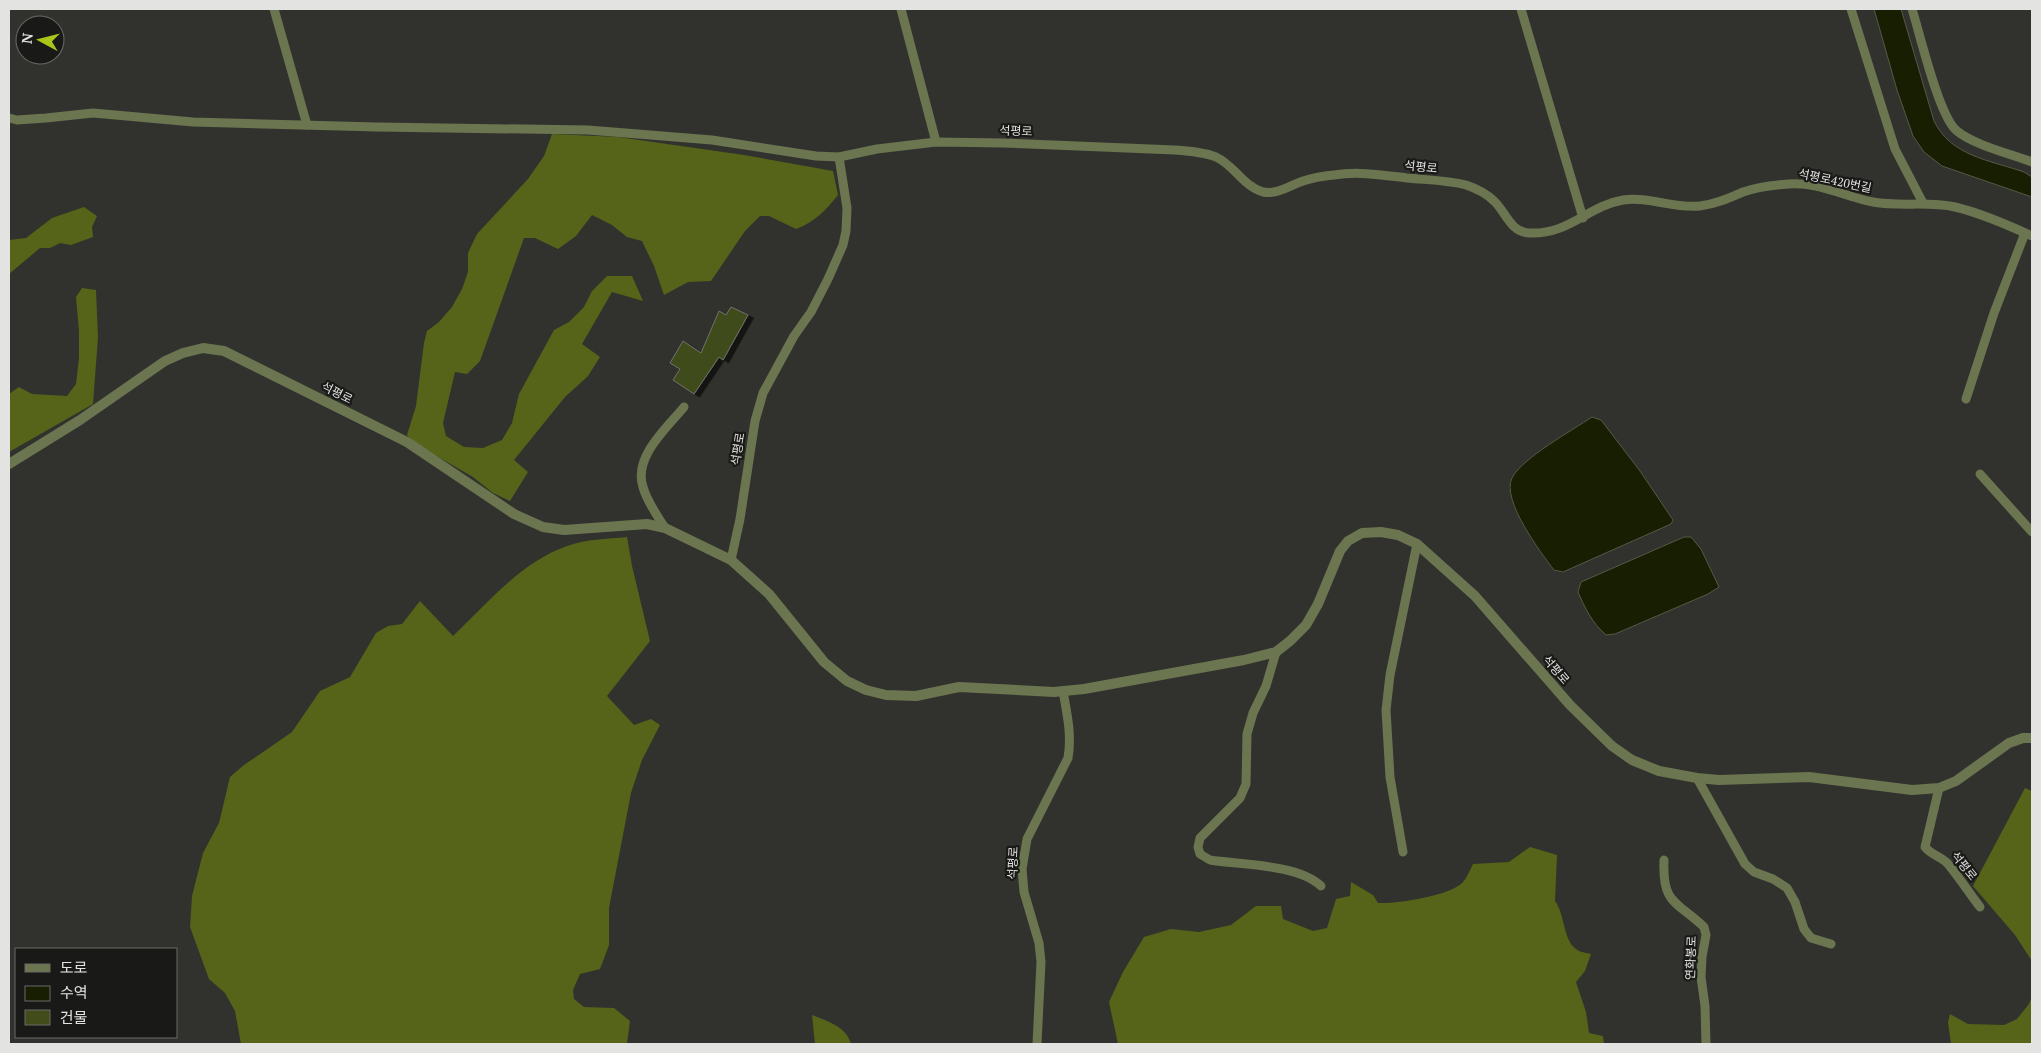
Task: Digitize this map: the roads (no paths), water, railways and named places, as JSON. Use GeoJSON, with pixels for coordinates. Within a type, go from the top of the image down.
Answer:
{"type":"FeatureCollection","features":[{"type":"Feature","properties":{"kind":"street","name":"석평로"},"geometry":{"type":"LineString","coordinates":[[9,464],[80,420],[182,352],[203,348],[224,351],[245,360],[407,442],[514,514],[543,527],[564,530],[647,524],[665,528],[731,560],[769,594],[824,662],[847,681],[866,690],[886,696],[916,696],[959,687],[1063,691],[1084,689],[1276,652],[1306,625],[1318,604],[1340,552],[1348,541],[1362,533],[1381,532],[1398,535],[1417,544],[1475,596],[1570,705],[1612,746],[1632,760],[1660,770],[1697,778],[1743,780],[1809,777],[1912,790],[1939,788],[1956,781],[2009,743],[2022,738],[2032,738]]}},
{"type":"Feature","properties":{"kind":"lane"},"geometry":{"type":"LineString","coordinates":[[274,9],[307,125]]}},
{"type":"Feature","properties":{"kind":"lane"},"geometry":{"type":"LineString","coordinates":[[901,9],[936,142]]}},
{"type":"Feature","properties":{"kind":"lane"},"geometry":{"type":"LineString","coordinates":[[1521,9],[1582,218]]}},
{"type":"Feature","properties":{"kind":"lane"},"geometry":{"type":"LineString","coordinates":[[1851,9],[1895,150],[1923,203]]}},
{"type":"Feature","properties":{"kind":"lane"},"geometry":{"type":"LineString","coordinates":[[1912,9],[1938,94],[1947,118],[1956,131],[2032,162]]}},
{"type":"Feature","properties":{"kind":"lane"},"geometry":{"type":"LineString","coordinates":[[9,118],[17,120],[94,113],[193,122],[597,130],[712,140],[796,154],[839,156]]}},
{"type":"Feature","properties":{"kind":"lane","name":"석평로"},"geometry":{"type":"LineString","coordinates":[[731,560],[740,519],[754,421],[763,393],[794,336],[811,312],[828,280],[843,245],[847,208],[839,156],[876,149],[936,142],[1104,146],[1197,152],[1216,158],[1251,186],[1265,192],[1279,190],[1304,180],[1337,174],[1367,174],[1468,186],[1493,199],[1510,224],[1526,233],[1542,233],[1560,229],[1582,218]]}},
{"type":"Feature","properties":{"kind":"lane","name":"석평로420번길"},"geometry":{"type":"LineString","coordinates":[[1582,218],[1603,206],[1624,200],[1648,200],[1678,206],[1699,206],[1724,202],[1744,192],[1792,184],[1834,191],[1871,202],[1892,204],[1923,203],[1955,207],[2029,235]]}},
{"type":"Feature","properties":{"kind":"lane"},"geometry":{"type":"LineString","coordinates":[[1966,399],[1994,313],[2029,235]]}},
{"type":"Feature","properties":{"kind":"lane"},"geometry":{"type":"LineString","coordinates":[[665,528],[642,486],[640,470],[647,454],[684,407]]}},
{"type":"Feature","properties":{"kind":"lane"},"geometry":{"type":"LineString","coordinates":[[1980,474],[2032,532]]}},
{"type":"Feature","properties":{"kind":"lane"},"geometry":{"type":"LineString","coordinates":[[1403,852],[1390,777],[1386,710],[1390,675],[1417,544]]}},
{"type":"Feature","properties":{"kind":"lane"},"geometry":{"type":"LineString","coordinates":[[1276,652],[1266,686],[1253,713],[1247,734],[1246,784],[1240,798],[1200,838],[1198,847],[1200,854],[1210,860],[1298,873],[1313,878],[1321,886]]}},
{"type":"Feature","properties":{"kind":"lane","name":"석평로"},"geometry":{"type":"LineString","coordinates":[[1037,1044],[1041,962],[1039,943],[1024,892],[1022,868],[1027,839],[1068,758],[1070,730],[1063,691]]}},
{"type":"Feature","properties":{"kind":"lane"},"geometry":{"type":"LineString","coordinates":[[1697,778],[1746,864],[1754,872],[1773,879],[1787,888],[1795,902],[1804,929],[1811,938],[1831,944]]}},
{"type":"Feature","properties":{"kind":"lane","name":"석평로"},"geometry":{"type":"LineString","coordinates":[[1939,788],[1925,847],[1929,852],[1940,857],[1948,864],[1980,907]]}},
{"type":"Feature","properties":{"kind":"lane","name":"연화봉로"},"geometry":{"type":"LineString","coordinates":[[1664,860],[1664,878],[1667,892],[1672,900],[1704,927],[1706,935],[1702,957],[1702,977],[1706,1044]]}},
{"type":"Feature","properties":{"kind":"water"},"geometry":{"type":"Polygon","coordinates":[[[1874,9],[1901,9],[1934,121],[1941,133],[1950,142],[1972,155],[2024,172],[2032,177],[2032,197],[1942,166],[1924,152],[1913,136],[1897,90],[1874,9]]]}},
{"type":"Feature","properties":{"kind":"water"},"geometry":{"type":"Polygon","coordinates":[[[1592,417],[1601,420],[1640,471],[1673,520],[1671,524],[1563,572],[1554,570],[1540,552],[1517,512],[1510,488],[1512,478],[1526,462],[1592,417]]]}},
{"type":"Feature","properties":{"kind":"water"},"geometry":{"type":"Polygon","coordinates":[[[1684,537],[1691,537],[1701,549],[1719,587],[1708,594],[1615,634],[1606,635],[1593,620],[1583,604],[1578,592],[1581,582],[1684,537]]]}}]}
